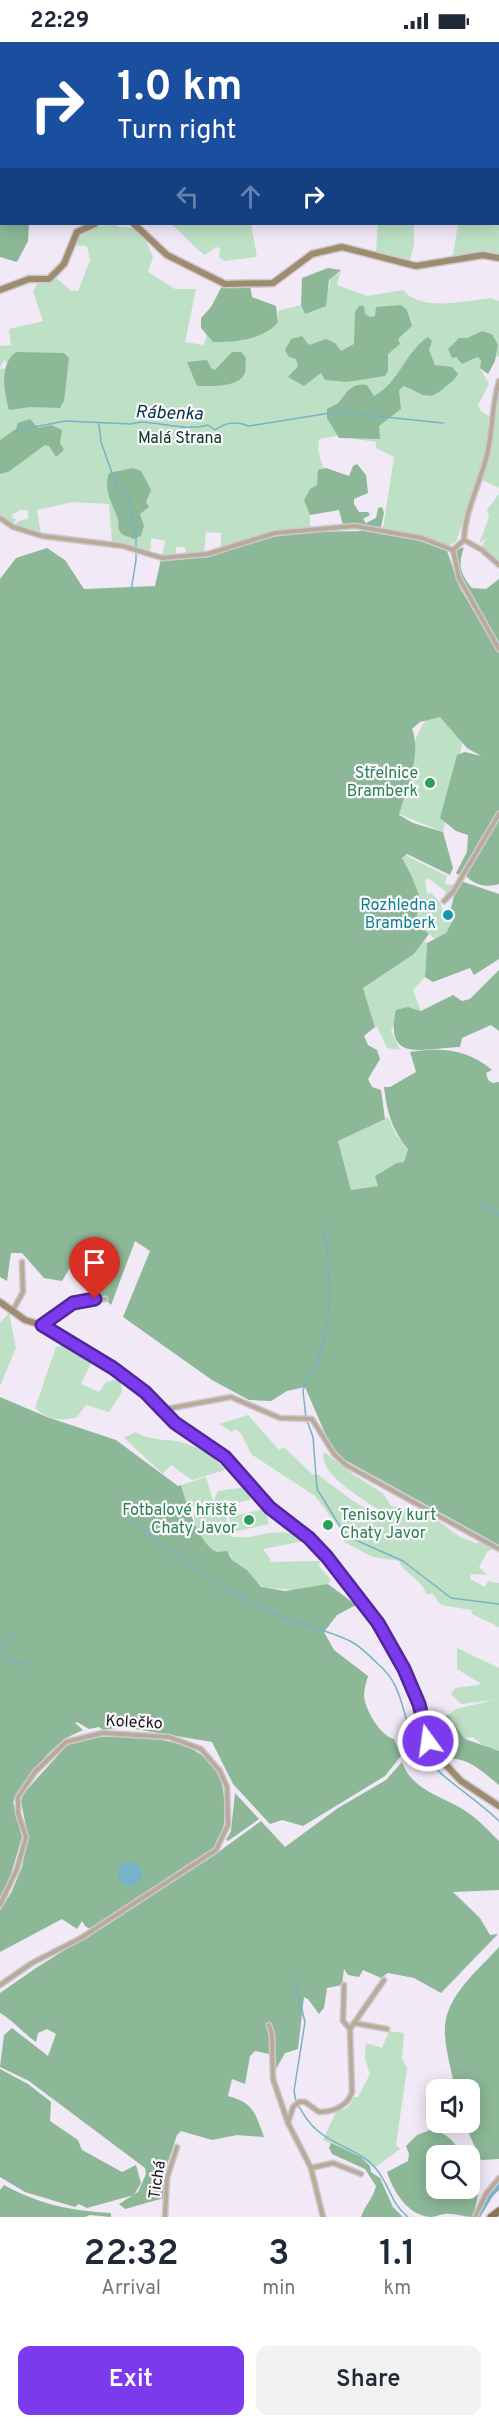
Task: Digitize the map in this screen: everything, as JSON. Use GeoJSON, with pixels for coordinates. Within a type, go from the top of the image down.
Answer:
{"type":"FeatureCollection","features":[{"type":"Feature","properties":{"kind":"main road"},"geometry":{"type":"LineString","coordinates":[[491,2217],[499,2211]]}},
{"type":"Feature","properties":{"kind":"street"},"geometry":{"type":"LineString","coordinates":[[0,290],[28,279],[49,279],[64,264],[77,232],[93,225]]}},
{"type":"Feature","properties":{"kind":"street"},"geometry":{"type":"LineString","coordinates":[[135,225],[167,255],[225,284],[277,282],[305,258],[342,247],[416,266],[483,255],[499,258]]}},
{"type":"Feature","properties":{"kind":"street"},"geometry":{"type":"LineString","coordinates":[[453,550],[464,540],[464,524],[489,450],[492,411],[499,381]]}},
{"type":"Feature","properties":{"kind":"street"},"geometry":{"type":"LineString","coordinates":[[0,518],[13,527],[42,537],[123,546],[162,558],[208,554],[275,533],[355,526],[422,538],[453,550]]}},
{"type":"Feature","properties":{"kind":"street"},"geometry":{"type":"LineString","coordinates":[[464,540],[482,550],[499,565]]}},
{"type":"Feature","properties":{"kind":"street"},"geometry":{"type":"LineString","coordinates":[[453,550],[459,578],[499,649]]}},
{"type":"Feature","properties":{"kind":"street"},"geometry":{"type":"LineString","coordinates":[[444,901],[453,892],[499,814]]}},
{"type":"Feature","properties":{"kind":"street"},"geometry":{"type":"LineString","coordinates":[[13,1310],[23,1292],[22,1262]]}},
{"type":"Feature","properties":{"kind":"street"},"geometry":{"type":"LineString","coordinates":[[42,1325],[73,1303],[105,1299]]}},
{"type":"Feature","properties":{"kind":"street"},"geometry":{"type":"LineString","coordinates":[[0,1302],[25,1320],[42,1325],[113,1368],[145,1392],[161,1410],[225,1457],[270,1508],[309,1538],[327,1557],[378,1623],[415,1694],[432,1750],[461,1781],[499,1806]]}},
{"type":"Feature","properties":{"kind":"street"},"geometry":{"type":"LineString","coordinates":[[161,1410],[231,1397],[280,1418],[312,1419],[334,1454],[346,1466],[499,1549]]}},
{"type":"Feature","properties":{"kind":"street","name":"Kolečko"},"geometry":{"type":"LineString","coordinates":[[0,1905],[17,1869],[26,1837],[18,1813],[18,1797],[35,1772],[66,1742],[102,1732],[169,1737],[201,1749],[220,1771],[227,1787],[228,1825],[216,1850],[81,1938],[32,1963],[0,1984]]}},
{"type":"Feature","properties":{"kind":"street"},"geometry":{"type":"LineString","coordinates":[[288,2123],[293,2107],[299,2102],[305,2102],[319,2112],[341,2106],[349,2099],[352,2092],[350,2029],[384,1980]]}},
{"type":"Feature","properties":{"kind":"street"},"geometry":{"type":"LineString","coordinates":[[344,1985],[343,2021],[350,2029]]}},
{"type":"Feature","properties":{"kind":"street"},"geometry":{"type":"LineString","coordinates":[[354,2023],[387,2030]]}},
{"type":"Feature","properties":{"kind":"street"},"geometry":{"type":"LineString","coordinates":[[269,2025],[273,2035],[273,2079],[288,2123],[311,2168],[323,2217]]}},
{"type":"Feature","properties":{"kind":"street","name":"Tichá"},"geometry":{"type":"LineString","coordinates":[[165,2217],[167,2178],[177,2147]]}},
{"type":"Feature","properties":{"kind":"street"},"geometry":{"type":"LineString","coordinates":[[311,2168],[333,2163],[361,2174]]}},
{"type":"Feature","properties":{"kind":"street"},"geometry":{"type":"LineString","coordinates":[[475,2217],[486,2194],[499,2178]]}},
{"type":"Feature","properties":{"kind":"green space"},"geometry":{"type":"Polygon","coordinates":[[[0,225],[29,225],[28,241],[17,262],[0,257],[0,225]]]}},
{"type":"Feature","properties":{"kind":"green space","name":"Malá Strana"},"geometry":{"type":"Polygon","coordinates":[[[116,225],[135,228],[147,243],[153,257],[148,272],[175,289],[196,289],[185,342],[204,345],[208,328],[278,322],[278,311],[301,305],[305,314],[314,309],[328,292],[331,276],[338,274],[341,270],[337,285],[367,296],[403,290],[411,297],[432,303],[456,303],[491,298],[499,301],[499,357],[496,356],[498,345],[492,334],[482,331],[467,338],[459,338],[456,357],[462,364],[478,357],[481,361],[480,368],[489,384],[478,405],[481,411],[489,416],[486,453],[456,542],[447,546],[383,529],[394,457],[376,448],[376,442],[337,436],[319,439],[318,450],[342,509],[310,515],[310,530],[276,531],[221,548],[221,533],[206,532],[204,553],[186,555],[185,547],[176,547],[176,556],[162,557],[165,541],[151,538],[150,555],[112,543],[109,504],[73,502],[37,510],[41,534],[15,525],[18,521],[28,519],[28,510],[20,510],[12,515],[13,519],[17,519],[13,524],[0,516],[0,369],[8,368],[5,359],[0,367],[0,346],[11,345],[9,329],[43,321],[33,291],[38,282],[56,278],[72,291],[78,291],[90,260],[87,246],[74,245],[77,237],[93,227],[116,225]],[[434,363],[425,397],[456,378],[434,363]]]}},
{"type":"Feature","properties":{"kind":"green space"},"geometry":{"type":"Polygon","coordinates":[[[172,225],[251,225],[257,257],[224,261],[219,257],[220,248],[216,247],[205,255],[172,225]]]}},
{"type":"Feature","properties":{"kind":"green space"},"geometry":{"type":"Polygon","coordinates":[[[378,225],[414,225],[414,245],[409,263],[376,252],[378,225]]]}},
{"type":"Feature","properties":{"kind":"green space"},"geometry":{"type":"Polygon","coordinates":[[[458,225],[499,225],[499,255],[453,255],[458,225]]]}},
{"type":"Feature","properties":{"kind":"green space"},"geometry":{"type":"Polygon","coordinates":[[[328,268],[341,270],[329,280],[326,306],[305,314],[301,305],[302,278],[328,268]]]}},
{"type":"Feature","properties":{"kind":"green space"},"geometry":{"type":"Polygon","coordinates":[[[250,284],[252,297],[276,306],[278,322],[273,328],[257,336],[239,341],[213,342],[201,328],[201,318],[211,307],[222,286],[250,284]]]}},
{"type":"Feature","properties":{"kind":"green space"},"geometry":{"type":"Polygon","coordinates":[[[401,305],[407,310],[412,326],[398,339],[400,344],[388,354],[388,371],[385,376],[347,382],[325,380],[321,373],[304,386],[288,377],[298,366],[296,359],[289,357],[285,350],[291,339],[302,336],[309,345],[326,339],[335,343],[341,351],[354,344],[355,312],[359,306],[364,306],[365,314],[370,317],[375,316],[376,307],[401,305]]]}},
{"type":"Feature","properties":{"kind":"green space"},"geometry":{"type":"Polygon","coordinates":[[[482,331],[492,334],[498,345],[495,361],[488,374],[480,368],[481,361],[478,357],[462,364],[456,357],[452,358],[448,349],[459,338],[467,338],[482,331]]]}},
{"type":"Feature","properties":{"kind":"green space"},"geometry":{"type":"Polygon","coordinates":[[[428,337],[432,341],[429,350],[435,365],[452,367],[458,374],[455,378],[438,393],[429,396],[404,386],[399,390],[401,409],[379,426],[380,439],[339,438],[327,418],[327,409],[337,404],[350,389],[357,385],[367,385],[374,396],[383,390],[413,351],[428,337]]]}},
{"type":"Feature","properties":{"kind":"green space"},"geometry":{"type":"Polygon","coordinates":[[[16,352],[64,353],[69,358],[64,401],[60,408],[30,407],[9,410],[4,377],[7,363],[16,352]]]}},
{"type":"Feature","properties":{"kind":"green space"},"geometry":{"type":"Polygon","coordinates":[[[232,352],[241,352],[246,358],[245,373],[242,378],[231,384],[197,386],[187,362],[207,360],[211,368],[215,370],[232,352]]]}},
{"type":"Feature","properties":{"kind":"green space"},"geometry":{"type":"Polygon","coordinates":[[[499,393],[499,488],[483,480],[492,446],[499,393]]]}},
{"type":"Feature","properties":{"kind":"green space"},"geometry":{"type":"Polygon","coordinates":[[[30,419],[38,428],[51,425],[62,430],[60,443],[64,450],[56,457],[49,446],[45,445],[8,472],[0,474],[0,440],[16,429],[18,423],[30,419]]]}},
{"type":"Feature","properties":{"kind":"green space"},"geometry":{"type":"Polygon","coordinates":[[[357,464],[366,475],[368,493],[354,499],[354,504],[359,512],[368,512],[370,515],[363,519],[366,523],[376,518],[378,508],[382,507],[384,513],[381,527],[343,525],[339,510],[310,515],[304,500],[310,489],[317,485],[318,470],[326,468],[349,476],[353,466],[357,464]]]}},
{"type":"Feature","properties":{"kind":"green space"},"geometry":{"type":"Polygon","coordinates":[[[133,468],[141,471],[151,490],[146,502],[149,507],[140,514],[144,526],[141,536],[133,539],[120,531],[109,496],[107,479],[109,473],[133,468]]]}},
{"type":"Feature","properties":{"kind":"green space"},"geometry":{"type":"Polygon","coordinates":[[[499,494],[499,562],[482,547],[486,538],[479,544],[489,517],[487,510],[499,494]]]}},
{"type":"Feature","properties":{"kind":"green space"},"geometry":{"type":"Polygon","coordinates":[[[364,531],[418,540],[447,551],[460,588],[499,653],[499,811],[459,875],[456,873],[467,852],[468,835],[456,831],[440,818],[457,755],[465,752],[481,756],[467,748],[440,717],[420,722],[412,729],[415,739],[414,761],[399,815],[413,823],[443,832],[453,868],[450,875],[407,854],[402,858],[423,905],[417,914],[418,924],[429,934],[414,954],[363,988],[375,1027],[364,1036],[368,1045],[377,1050],[380,1059],[368,1079],[372,1087],[381,1090],[385,1119],[338,1141],[351,1190],[378,1186],[375,1176],[397,1163],[404,1162],[408,1149],[391,1120],[384,1087],[390,1087],[416,1072],[410,1052],[443,1050],[464,1054],[492,1070],[486,1073],[488,1080],[493,1083],[499,1082],[499,1545],[334,1454],[305,1387],[287,1391],[271,1401],[249,1400],[212,1380],[123,1317],[150,1251],[135,1241],[111,1305],[71,1266],[62,1281],[44,1278],[22,1253],[11,1253],[7,1281],[0,1277],[0,579],[16,558],[47,548],[65,560],[84,589],[155,586],[161,559],[202,556],[266,538],[303,532],[364,531]]]}},
{"type":"Feature","properties":{"kind":"green space"},"geometry":{"type":"Polygon","coordinates":[[[464,547],[461,569],[472,588],[486,589],[499,579],[499,646],[464,585],[455,551],[464,547]]]}},
{"type":"Feature","properties":{"kind":"green space","name":"Střelnice Bramberk"},"geometry":{"type":"Polygon","coordinates":[[[437,709],[463,740],[443,832],[399,814],[414,743],[427,718],[437,709]]]}},
{"type":"Feature","properties":{"kind":"green space"},"geometry":{"type":"Polygon","coordinates":[[[499,816],[499,884],[481,885],[465,875],[499,816]]]}},
{"type":"Feature","properties":{"kind":"green space"},"geometry":{"type":"Polygon","coordinates":[[[405,855],[447,876],[445,882],[447,885],[455,884],[445,897],[445,891],[428,878],[425,881],[427,894],[431,893],[441,904],[443,913],[450,908],[455,916],[446,933],[435,939],[418,924],[417,914],[423,905],[402,859],[405,855]]]}},
{"type":"Feature","properties":{"kind":"green space"},"geometry":{"type":"Polygon","coordinates":[[[461,881],[499,894],[499,959],[474,975],[470,968],[433,982],[425,977],[427,943],[446,933],[455,916],[451,908],[455,892],[461,881]]]}},
{"type":"Feature","properties":{"kind":"green space"},"geometry":{"type":"Polygon","coordinates":[[[424,941],[427,943],[425,977],[413,990],[421,1011],[408,1007],[391,1030],[400,1050],[387,1048],[377,1026],[375,1027],[363,988],[414,954],[424,941]]]}},
{"type":"Feature","properties":{"kind":"green space"},"geometry":{"type":"Polygon","coordinates":[[[499,970],[499,1031],[491,1025],[462,1038],[460,1047],[420,1050],[401,1046],[396,1039],[394,1027],[396,1010],[408,1007],[421,1011],[453,995],[462,1001],[470,999],[499,970]]]}},
{"type":"Feature","properties":{"kind":"green space"},"geometry":{"type":"Polygon","coordinates":[[[388,1117],[396,1135],[408,1149],[404,1162],[379,1173],[379,1186],[351,1190],[338,1140],[388,1117]]]}},
{"type":"Feature","properties":{"kind":"green space"},"geometry":{"type":"Polygon","coordinates":[[[9,1313],[16,1348],[0,1386],[0,1323],[9,1313]]]}},
{"type":"Feature","properties":{"kind":"green space"},"geometry":{"type":"Polygon","coordinates":[[[64,1345],[92,1361],[81,1384],[99,1392],[106,1382],[121,1380],[122,1392],[109,1412],[86,1405],[76,1418],[59,1419],[44,1415],[35,1408],[56,1347],[64,1345]]]}},
{"type":"Feature","properties":{"kind":"green space"},"geometry":{"type":"Polygon","coordinates":[[[0,1397],[47,1417],[116,1440],[178,1486],[181,1485],[194,1523],[204,1541],[217,1552],[227,1551],[232,1560],[247,1570],[261,1587],[285,1591],[328,1584],[356,1605],[337,1615],[324,1632],[334,1650],[368,1676],[364,1696],[367,1708],[379,1728],[394,1739],[401,1756],[385,1776],[303,1826],[282,1820],[270,1824],[233,1784],[212,1742],[123,1727],[103,1730],[99,1727],[89,1729],[77,1722],[75,1723],[83,1730],[64,1739],[47,1755],[13,1802],[22,1837],[9,1881],[0,1897],[0,1397]]]}},
{"type":"Feature","properties":{"kind":"green space"},"geometry":{"type":"Polygon","coordinates":[[[248,1415],[279,1450],[284,1447],[313,1475],[317,1474],[353,1501],[387,1520],[392,1519],[349,1490],[329,1471],[324,1461],[324,1452],[383,1493],[391,1506],[429,1514],[460,1537],[476,1543],[483,1542],[495,1548],[488,1551],[479,1567],[487,1575],[471,1574],[470,1579],[485,1587],[488,1581],[499,1583],[499,1627],[472,1614],[471,1610],[441,1605],[433,1594],[426,1594],[421,1584],[405,1570],[399,1561],[373,1557],[344,1542],[345,1535],[315,1496],[251,1454],[241,1433],[235,1429],[232,1432],[219,1424],[248,1415]]]}},
{"type":"Feature","properties":{"kind":"green space"},"geometry":{"type":"Polygon","coordinates":[[[135,1432],[150,1438],[189,1445],[210,1455],[225,1470],[192,1480],[171,1465],[163,1474],[124,1438],[135,1432]]]}},
{"type":"Feature","properties":{"kind":"green space"},"geometry":{"type":"Polygon","coordinates":[[[206,1477],[213,1501],[187,1507],[181,1485],[206,1477]]]}},
{"type":"Feature","properties":{"kind":"green space"},"geometry":{"type":"Polygon","coordinates":[[[246,1487],[252,1495],[250,1500],[224,1506],[230,1536],[249,1537],[277,1532],[295,1535],[304,1541],[263,1549],[271,1560],[269,1562],[320,1561],[319,1566],[331,1580],[328,1584],[298,1590],[265,1588],[256,1583],[247,1570],[232,1560],[231,1555],[215,1552],[207,1547],[200,1537],[194,1519],[195,1509],[213,1502],[218,1491],[246,1487]]]}},
{"type":"Feature","properties":{"kind":"green space","name":"Fotbalové hřiště Chaty Javor"},"geometry":{"type":"Polygon","coordinates":[[[265,1509],[269,1524],[233,1532],[229,1517],[265,1509]]]}},
{"type":"Feature","properties":{"kind":"green space"},"geometry":{"type":"Polygon","coordinates":[[[457,1648],[499,1668],[499,1751],[485,1747],[473,1737],[465,1739],[448,1715],[456,1709],[494,1700],[461,1704],[451,1694],[455,1688],[480,1683],[457,1669],[457,1648]]]}},
{"type":"Feature","properties":{"kind":"green space"},"geometry":{"type":"Polygon","coordinates":[[[448,1715],[465,1739],[499,1751],[499,1785],[467,1762],[444,1760],[440,1755],[433,1742],[431,1722],[448,1715]]]}},
{"type":"Feature","properties":{"kind":"green space"},"geometry":{"type":"Polygon","coordinates":[[[91,1737],[132,1737],[174,1743],[193,1749],[208,1760],[219,1776],[224,1797],[224,1823],[219,1841],[216,1847],[91,1929],[86,1927],[82,1921],[77,1929],[62,1919],[0,1952],[0,1910],[11,1893],[22,1867],[28,1836],[21,1802],[23,1794],[68,1744],[91,1737]]]}},
{"type":"Feature","properties":{"kind":"green space"},"geometry":{"type":"Polygon","coordinates":[[[402,1762],[406,1771],[418,1784],[470,1814],[499,1841],[499,1890],[453,1892],[480,1918],[490,1935],[498,1934],[441,1993],[414,1978],[388,1973],[381,1978],[363,1970],[359,1977],[348,1975],[344,1969],[342,1985],[327,1988],[324,2008],[319,2014],[304,1997],[298,2049],[285,2053],[276,2069],[274,2032],[270,2034],[269,2054],[255,2051],[250,2056],[245,2084],[232,2079],[228,2096],[243,2102],[252,2110],[264,2137],[237,2135],[212,2140],[181,2131],[177,2135],[164,2174],[164,2198],[125,2209],[119,2204],[138,2192],[146,2174],[145,2168],[29,2081],[0,2067],[4,2035],[12,2028],[48,2056],[56,2034],[47,2029],[38,2033],[36,2042],[0,2013],[0,1993],[210,1858],[261,1821],[285,1847],[338,1808],[386,1780],[402,1762]]]}},
{"type":"Feature","properties":{"kind":"green space"},"geometry":{"type":"Polygon","coordinates":[[[235,1793],[259,1819],[228,1841],[226,1840],[231,1831],[235,1793]]]}},
{"type":"Feature","properties":{"kind":"green space"},"geometry":{"type":"Polygon","coordinates":[[[499,1947],[499,2159],[481,2160],[480,2145],[474,2145],[469,2133],[480,2133],[480,2079],[453,2079],[448,2056],[445,2035],[449,2009],[471,1976],[499,1947]]]}},
{"type":"Feature","properties":{"kind":"green space"},"geometry":{"type":"Polygon","coordinates":[[[389,2031],[404,2033],[402,2058],[407,2068],[396,2145],[400,2149],[374,2168],[361,2157],[323,2140],[336,2112],[347,2108],[355,2097],[358,2097],[370,2074],[365,2059],[366,2043],[382,2048],[389,2031]]]}},
{"type":"Feature","properties":{"kind":"green space"},"geometry":{"type":"Polygon","coordinates":[[[0,2069],[28,2084],[51,2102],[50,2121],[78,2140],[82,2150],[122,2172],[136,2165],[141,2183],[134,2195],[87,2208],[79,2204],[75,2207],[25,2192],[0,2177],[0,2069]]]}},
{"type":"Feature","properties":{"kind":"green space"},"geometry":{"type":"Polygon","coordinates":[[[426,2132],[441,2133],[456,2145],[426,2145],[426,2199],[477,2199],[473,2217],[448,2214],[423,2216],[409,2207],[397,2194],[387,2172],[408,2161],[409,2154],[406,2146],[417,2135],[426,2132]]]}},
{"type":"Feature","properties":{"kind":"green space"},"geometry":{"type":"Polygon","coordinates":[[[331,2143],[361,2157],[370,2166],[371,2172],[380,2178],[393,2207],[403,2217],[361,2217],[376,2186],[365,2169],[332,2154],[329,2148],[331,2143]]]}},
{"type":"Feature","properties":{"kind":"green space"},"geometry":{"type":"Polygon","coordinates":[[[4,2185],[43,2202],[111,2213],[111,2217],[90,2215],[85,2217],[0,2217],[0,2190],[4,2185]]]}},
{"type":"Feature","properties":{"kind":"water"},"geometry":{"type":"Polygon","coordinates":[[[130,1862],[138,1866],[142,1874],[138,1882],[130,1886],[122,1882],[118,1874],[122,1866],[130,1862]]]}},
{"type":"Feature","properties":{"kind":"waterway","name":"Rábenka"},"geometry":{"type":"LineString","coordinates":[[14,431],[65,421],[131,424],[146,422],[187,427],[208,425],[215,430],[231,423],[249,426],[336,412],[443,423]]}},
{"type":"Feature","properties":{"kind":"waterway"},"geometry":{"type":"LineString","coordinates":[[99,424],[101,442],[117,487],[128,497],[136,536],[136,560],[131,591]]}},
{"type":"Feature","properties":{"kind":"waterway"},"geometry":{"type":"LineString","coordinates":[[483,1205],[499,1215]]}},
{"type":"Feature","properties":{"kind":"waterway"},"geometry":{"type":"LineString","coordinates":[[323,1228],[327,1249],[330,1297],[327,1326],[317,1364],[306,1380],[303,1391],[306,1418],[313,1437],[317,1489],[341,1528],[351,1538],[403,1561],[451,1598],[499,1604]]}},
{"type":"Feature","properties":{"kind":"waterway"},"geometry":{"type":"LineString","coordinates":[[132,1521],[196,1568],[247,1600],[285,1618],[340,1636],[361,1648],[388,1674],[394,1684],[414,1741],[421,1752],[439,1772],[499,1821]]}},
{"type":"Feature","properties":{"kind":"waterway"},"geometry":{"type":"LineString","coordinates":[[0,1651],[16,1634]]}},
{"type":"Feature","properties":{"kind":"waterway"},"geometry":{"type":"LineString","coordinates":[[0,1658],[32,1665]]}},
{"type":"Feature","properties":{"kind":"waterway"},"geometry":{"type":"LineString","coordinates":[[295,1982],[305,2022],[294,2091],[296,2101]]}},
{"type":"Feature","properties":{"kind":"waterway"},"geometry":{"type":"LineString","coordinates":[[298,2105],[318,2131],[371,2163],[381,2176],[394,2201],[408,2217]]}},
{"type":"Feature","properties":{"kind":"waterway"},"geometry":{"type":"LineString","coordinates":[[478,2214],[490,2194],[499,2185]]}},
{"type":"Feature","properties":{"kind":"place","name":"Střelnice Bramberk"},"geometry":{"type":"Point","coordinates":[430,783]}},
{"type":"Feature","properties":{"kind":"place","name":"Rozhledna Bramberk"},"geometry":{"type":"Point","coordinates":[448,915]}},
{"type":"Feature","properties":{"kind":"place","name":"Fotbalové hřiště Chaty Javor"},"geometry":{"type":"Point","coordinates":[249,1520]}},
{"type":"Feature","properties":{"kind":"place","name":"Tenisový kurt Chaty Javor"},"geometry":{"type":"Point","coordinates":[328,1525]}},
{"type":"Feature","properties":{"kind":"route"},"geometry":{"type":"LineString","coordinates":[[95,1299],[73,1303],[42,1325],[113,1368],[145,1392],[175,1423],[225,1457],[270,1508],[309,1538],[327,1557],[378,1623],[404,1669],[419,1704],[428,1741]]}}]}
